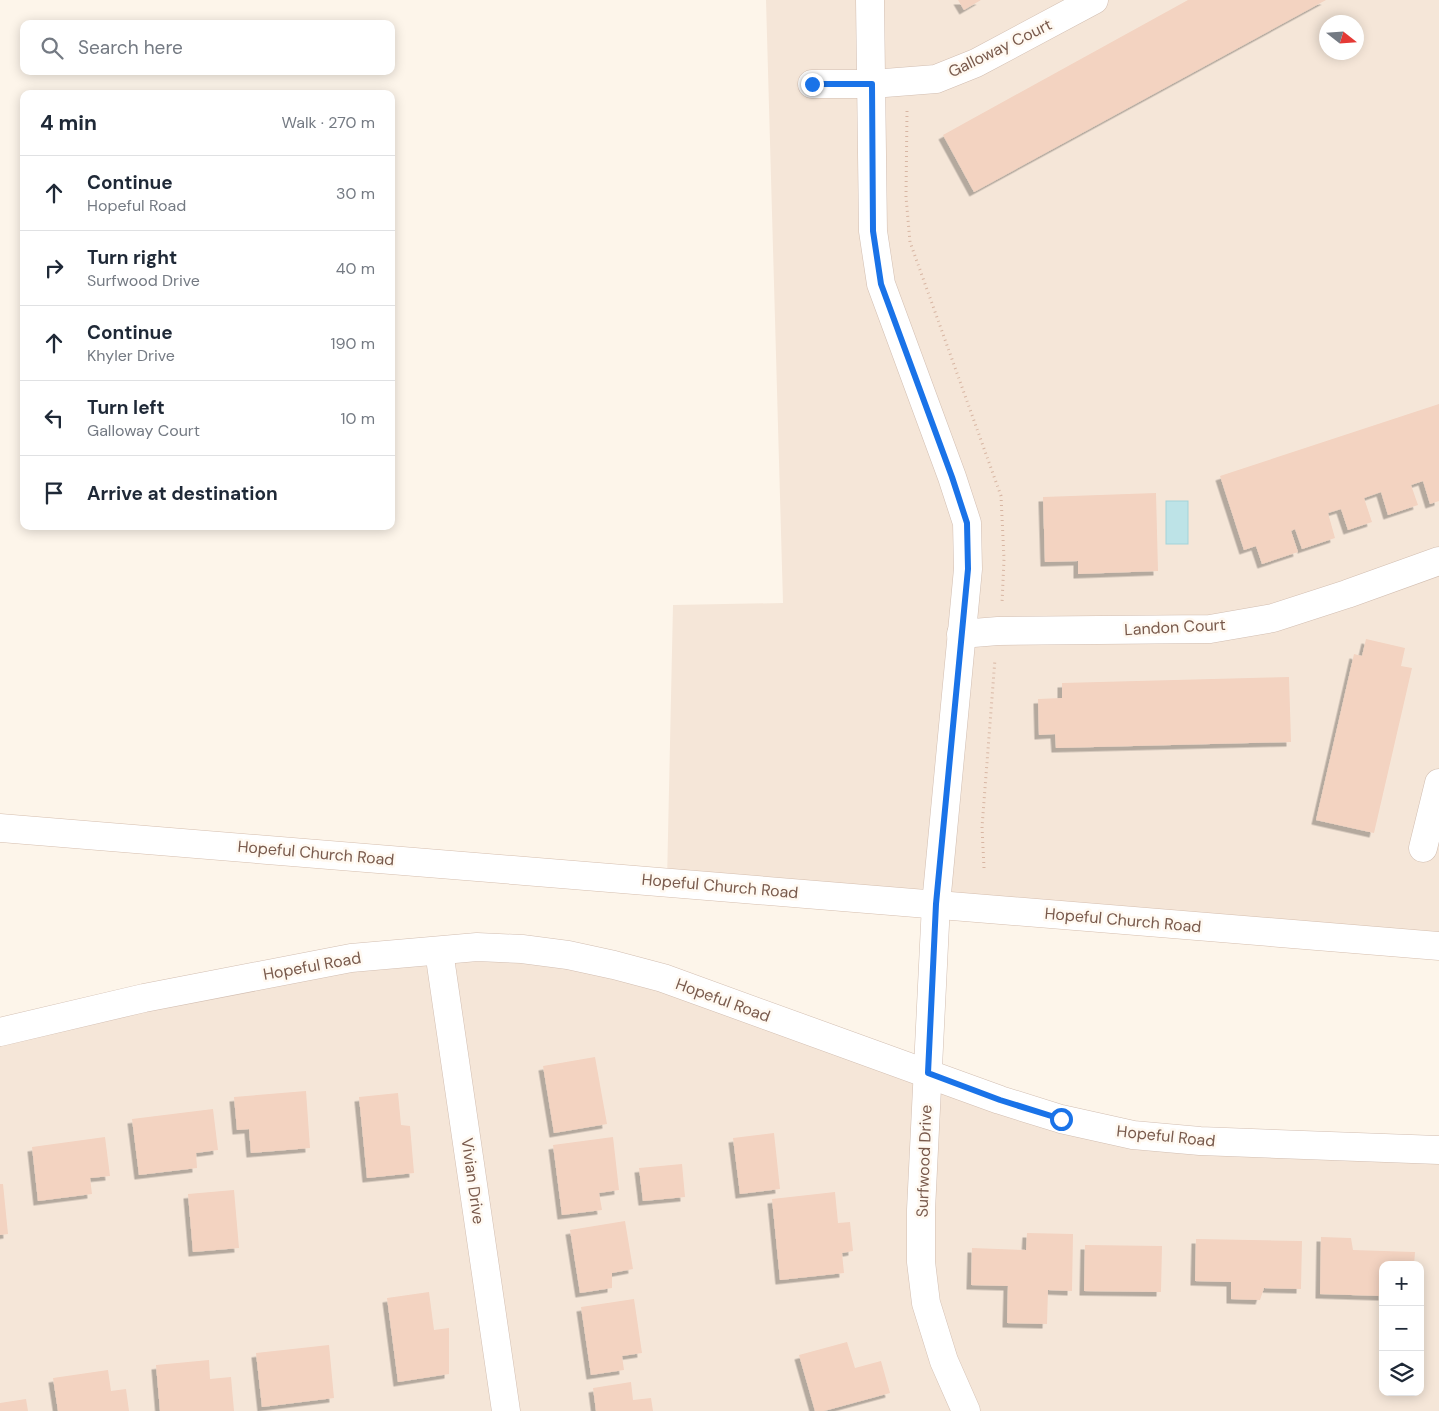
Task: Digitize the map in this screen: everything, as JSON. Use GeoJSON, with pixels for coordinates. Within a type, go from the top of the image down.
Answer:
{"type":"FeatureCollection","features":[{"type":"Feature","properties":{"kind":"street","name":"Surfwood Drive"},"geometry":{"type":"LineString","coordinates":[[870,0],[873,231],[881,284],[967,523],[968,569],[936,904],[921,1210],[921,1262],[926,1303],[944,1361],[966,1411]]}},
{"type":"Feature","properties":{"kind":"street","name":"Galloway Court"},"geometry":{"type":"LineString","coordinates":[[812,84],[872,84],[936,79],[976,63],[1094,0]]}},
{"type":"Feature","properties":{"kind":"street","name":"Landon Court"},"geometry":{"type":"LineString","coordinates":[[961,634],[1210,629],[1273,618],[1439,561]]}},
{"type":"Feature","properties":{"kind":"street"},"geometry":{"type":"LineString","coordinates":[[1423,848],[1439,783]]}},
{"type":"Feature","properties":{"kind":"street","name":"Hopeful Church Road"},"geometry":{"type":"LineString","coordinates":[[0,828],[1439,946]]}},
{"type":"Feature","properties":{"kind":"street","name":"Hopeful Road"},"geometry":{"type":"LineString","coordinates":[[0,1032],[144,998],[351,958],[478,947],[522,949],[568,955],[663,978],[1000,1100],[1061,1119],[1133,1136],[1200,1141],[1439,1150]]}},
{"type":"Feature","properties":{"kind":"street","name":"Vivian Drive"},"geometry":{"type":"LineString","coordinates":[[439,951],[506,1411]]}},
{"type":"Feature","properties":{"kind":"path"},"geometry":{"type":"LineString","coordinates":[[907,105],[906,197],[910,242],[1001,496],[1004,559],[1002,604]]}},
{"type":"Feature","properties":{"kind":"path"},"geometry":{"type":"LineString","coordinates":[[984,868],[982,827],[995,658]]}},
{"type":"Feature","properties":{"kind":"shaded area"},"geometry":{"type":"Polygon","coordinates":[[[766,0],[1439,0],[1439,946],[667,882],[673,605],[783,603],[766,0]]]}},
{"type":"Feature","properties":{"kind":"shaded area"},"geometry":{"type":"Polygon","coordinates":[[[568,955],[1061,1119],[1439,1148],[1439,1411],[0,1411],[0,1032],[351,958],[568,955]]]}},
{"type":"Feature","properties":{"kind":"water"},"geometry":{"type":"Polygon","coordinates":[[[1166,501],[1188,501],[1188,544],[1166,544],[1166,501]]]}},
{"type":"Feature","properties":{"kind":"building"},"geometry":{"type":"Polygon","coordinates":[[[958,0],[981,0],[964,10],[958,0]]]}},
{"type":"Feature","properties":{"kind":"building"},"geometry":{"type":"Polygon","coordinates":[[[1188,0],[1326,0],[974,192],[943,135],[1188,0]]]}},
{"type":"Feature","properties":{"kind":"building"},"geometry":{"type":"Polygon","coordinates":[[[1439,404],[1439,501],[1430,504],[1423,481],[1411,485],[1418,505],[1388,515],[1381,492],[1364,498],[1372,522],[1348,530],[1341,509],[1328,513],[1335,538],[1302,549],[1295,529],[1291,531],[1298,552],[1262,564],[1256,546],[1244,550],[1220,476],[1439,404]]]}},
{"type":"Feature","properties":{"kind":"building"},"geometry":{"type":"Polygon","coordinates":[[[1156,493],[1158,571],[1078,574],[1078,561],[1045,562],[1043,497],[1156,493]]]}},
{"type":"Feature","properties":{"kind":"building"},"geometry":{"type":"Polygon","coordinates":[[[1366,639],[1405,648],[1401,666],[1412,668],[1374,833],[1316,820],[1354,654],[1362,656],[1366,639]]]}},
{"type":"Feature","properties":{"kind":"building"},"geometry":{"type":"Polygon","coordinates":[[[1289,677],[1291,742],[1056,748],[1055,734],[1039,735],[1038,699],[1062,698],[1062,683],[1289,677]]]}},
{"type":"Feature","properties":{"kind":"building"},"geometry":{"type":"Polygon","coordinates":[[[595,1057],[607,1124],[554,1133],[543,1066],[595,1057]]]}},
{"type":"Feature","properties":{"kind":"building"},"geometry":{"type":"Polygon","coordinates":[[[306,1091],[310,1148],[251,1153],[249,1129],[237,1130],[234,1097],[306,1091]]]}},
{"type":"Feature","properties":{"kind":"building"},"geometry":{"type":"Polygon","coordinates":[[[398,1093],[401,1125],[410,1126],[414,1173],[367,1178],[359,1097],[398,1093]]]}},
{"type":"Feature","properties":{"kind":"building"},"geometry":{"type":"Polygon","coordinates":[[[213,1109],[218,1150],[196,1153],[197,1168],[139,1175],[132,1119],[213,1109]]]}},
{"type":"Feature","properties":{"kind":"building"},"geometry":{"type":"Polygon","coordinates":[[[774,1133],[780,1189],[740,1194],[733,1138],[774,1133]]]}},
{"type":"Feature","properties":{"kind":"building"},"geometry":{"type":"Polygon","coordinates":[[[105,1137],[110,1176],[90,1178],[92,1194],[38,1201],[32,1147],[105,1137]]]}},
{"type":"Feature","properties":{"kind":"building"},"geometry":{"type":"Polygon","coordinates":[[[613,1137],[619,1190],[599,1193],[602,1210],[562,1215],[553,1145],[613,1137]]]}},
{"type":"Feature","properties":{"kind":"building"},"geometry":{"type":"Polygon","coordinates":[[[682,1164],[685,1197],[643,1201],[639,1168],[682,1164]]]}},
{"type":"Feature","properties":{"kind":"building"},"geometry":{"type":"Polygon","coordinates":[[[0,1184],[3,1184],[8,1234],[0,1235],[0,1184]]]}},
{"type":"Feature","properties":{"kind":"building"},"geometry":{"type":"Polygon","coordinates":[[[234,1190],[239,1248],[193,1252],[188,1194],[234,1190]]]}},
{"type":"Feature","properties":{"kind":"building"},"geometry":{"type":"Polygon","coordinates":[[[835,1192],[838,1223],[850,1222],[853,1251],[842,1253],[844,1273],[780,1280],[772,1199],[835,1192]]]}},
{"type":"Feature","properties":{"kind":"building"},"geometry":{"type":"Polygon","coordinates":[[[625,1221],[633,1269],[612,1273],[612,1288],[580,1293],[570,1230],[625,1221]]]}},
{"type":"Feature","properties":{"kind":"building"},"geometry":{"type":"Polygon","coordinates":[[[1027,1233],[1073,1234],[1072,1291],[1048,1290],[1047,1324],[1007,1323],[1008,1286],[971,1285],[972,1248],[1026,1250],[1027,1233]]]}},
{"type":"Feature","properties":{"kind":"building"},"geometry":{"type":"Polygon","coordinates":[[[1321,1237],[1351,1238],[1353,1250],[1415,1252],[1414,1261],[1379,1261],[1379,1296],[1320,1294],[1321,1237]]]}},
{"type":"Feature","properties":{"kind":"building"},"geometry":{"type":"Polygon","coordinates":[[[1196,1239],[1302,1241],[1301,1289],[1264,1288],[1260,1300],[1231,1299],[1231,1282],[1195,1281],[1196,1239]]]}},
{"type":"Feature","properties":{"kind":"building"},"geometry":{"type":"Polygon","coordinates":[[[1085,1245],[1162,1246],[1161,1292],[1084,1291],[1085,1245]]]}},
{"type":"Feature","properties":{"kind":"building"},"geometry":{"type":"Polygon","coordinates":[[[429,1292],[434,1330],[449,1328],[449,1374],[398,1382],[387,1298],[429,1292]]]}},
{"type":"Feature","properties":{"kind":"building"},"geometry":{"type":"Polygon","coordinates":[[[634,1299],[642,1353],[622,1356],[624,1370],[591,1375],[581,1307],[634,1299]]]}},
{"type":"Feature","properties":{"kind":"building"},"geometry":{"type":"Polygon","coordinates":[[[847,1342],[855,1368],[881,1361],[890,1393],[824,1411],[815,1411],[799,1355],[847,1342]]]}},
{"type":"Feature","properties":{"kind":"building"},"geometry":{"type":"Polygon","coordinates":[[[329,1345],[334,1398],[262,1407],[256,1353],[329,1345]]]}},
{"type":"Feature","properties":{"kind":"building"},"geometry":{"type":"Polygon","coordinates":[[[209,1360],[210,1379],[231,1377],[234,1411],[160,1411],[156,1365],[209,1360]]]}},
{"type":"Feature","properties":{"kind":"building"},"geometry":{"type":"Polygon","coordinates":[[[108,1370],[111,1391],[126,1389],[129,1411],[58,1411],[53,1378],[108,1370]]]}},
{"type":"Feature","properties":{"kind":"building"},"geometry":{"type":"Polygon","coordinates":[[[631,1382],[633,1400],[651,1398],[653,1411],[596,1411],[593,1388],[631,1382]]]}},
{"type":"Feature","properties":{"kind":"building"},"geometry":{"type":"Polygon","coordinates":[[[26,1399],[28,1411],[0,1411],[0,1403],[26,1399]]]}},
{"type":"Feature","properties":{"kind":"route"},"geometry":{"type":"LineString","coordinates":[[812,84],[872,84],[873,231],[881,284],[967,523],[968,569],[936,904],[928,1073],[1000,1100],[1061,1119]]}}]}
